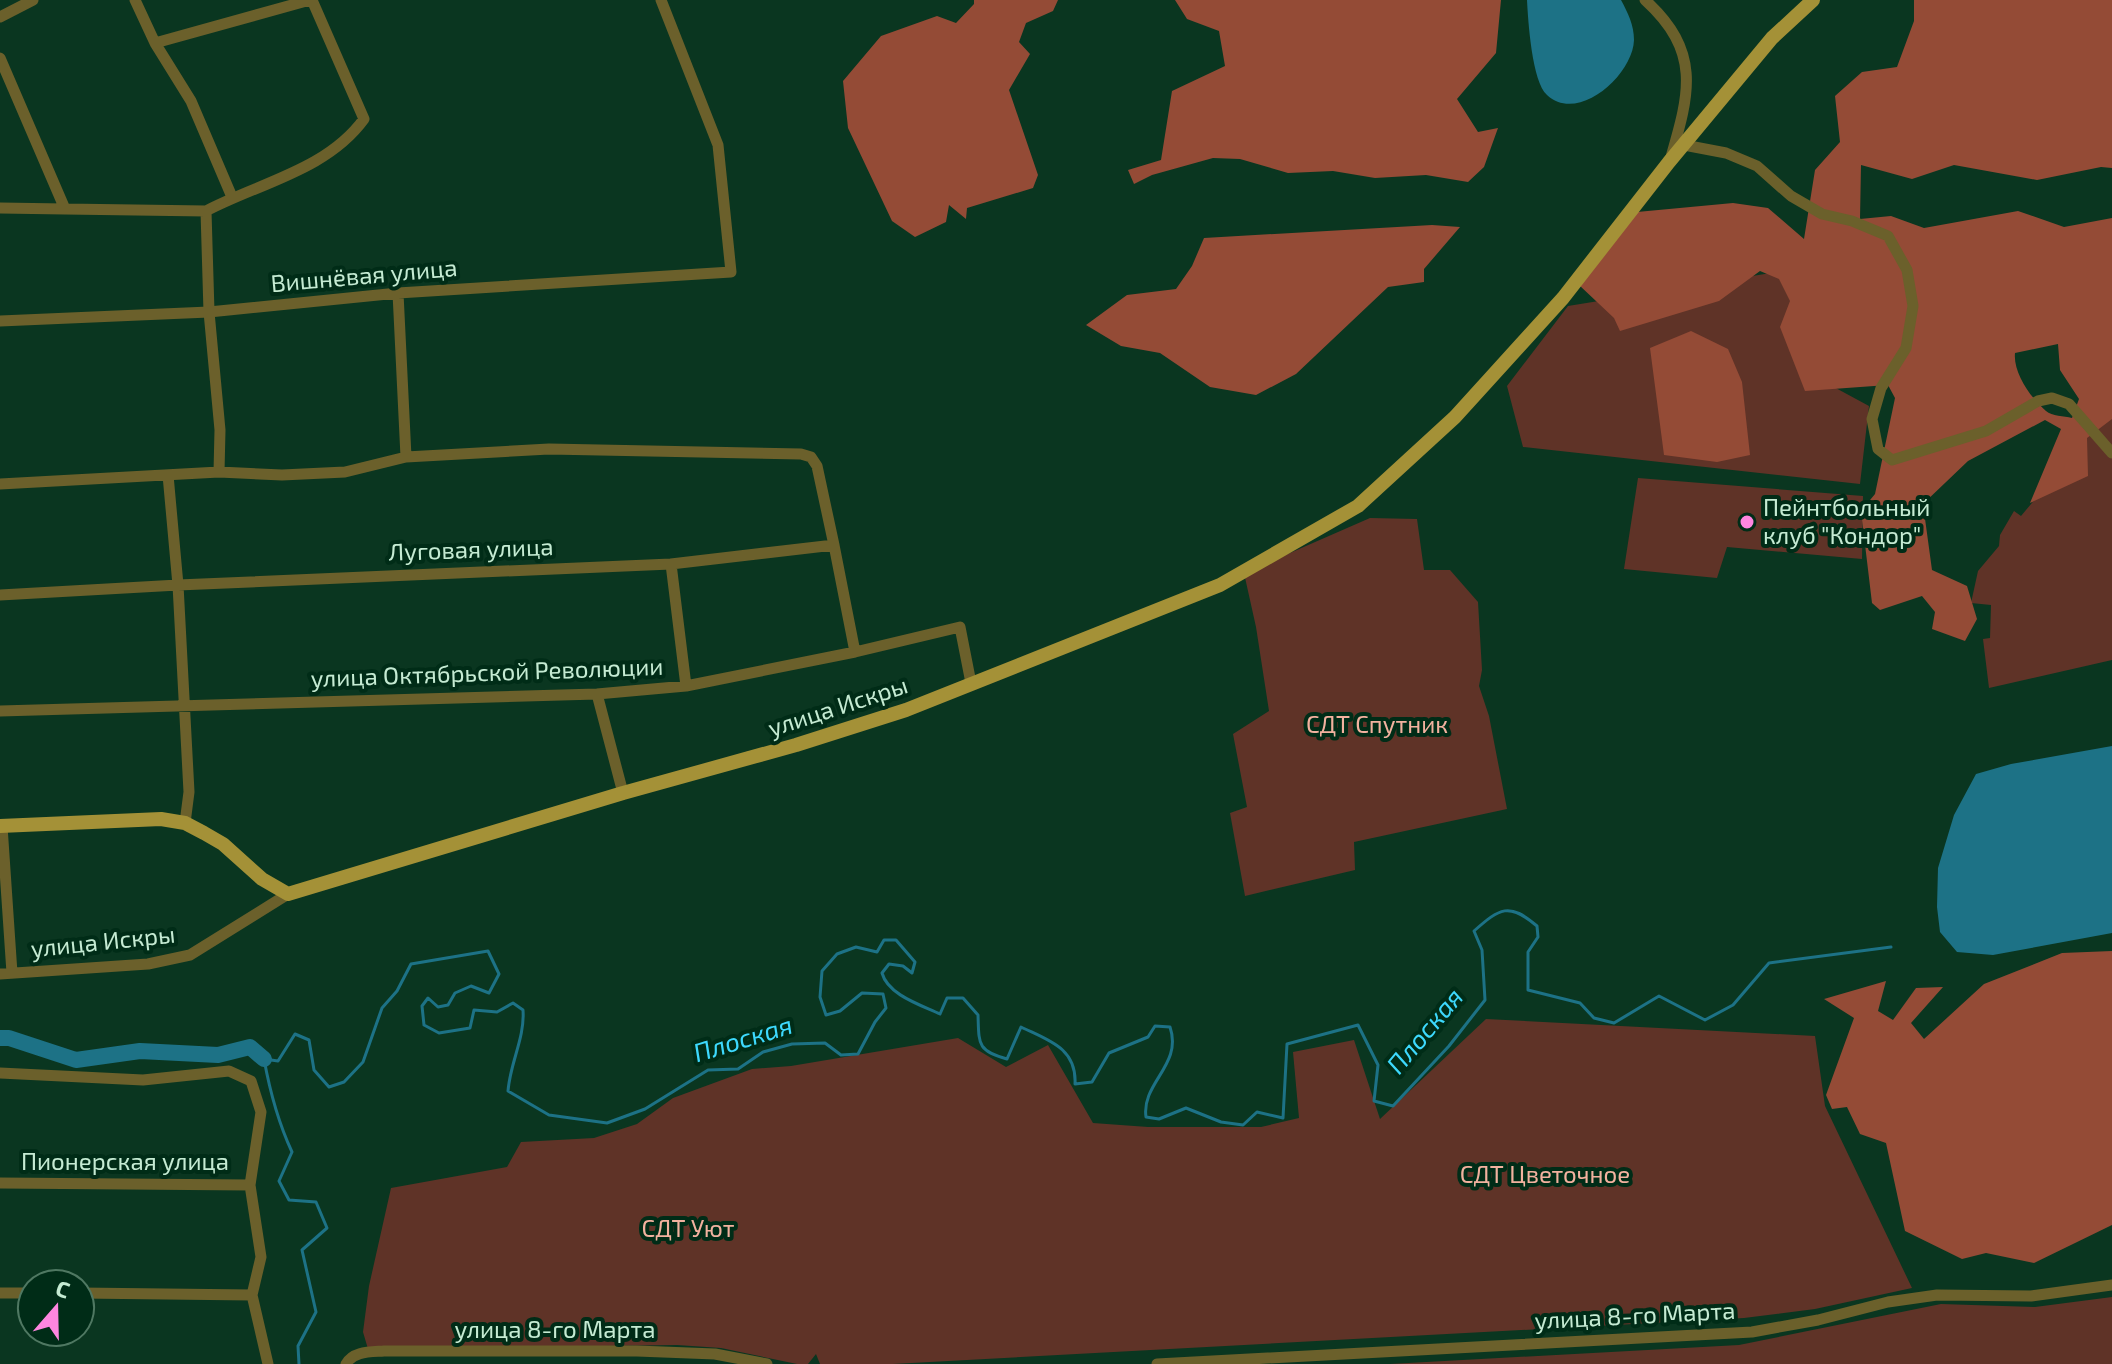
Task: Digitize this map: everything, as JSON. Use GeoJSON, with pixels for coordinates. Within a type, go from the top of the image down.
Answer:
{"type":"FeatureCollection","features":[{"type":"Feature","properties":{"kind":"main road","name":"улица Искры"},"geometry":{"type":"LineString","coordinates":[[288,894],[906,710],[1220,585],[1358,506],[1455,417],[1563,298],[1669,162],[1772,38],[1813,0]]}},
{"type":"Feature","properties":{"kind":"main road"},"geometry":{"type":"LineString","coordinates":[[1,826],[161,819],[185,823],[223,844],[262,879],[288,894]]}},
{"type":"Feature","properties":{"kind":"street"},"geometry":{"type":"LineString","coordinates":[[0,17],[33,0]]}},
{"type":"Feature","properties":{"kind":"street"},"geometry":{"type":"LineString","coordinates":[[135,0],[155,43],[191,101],[232,197]]}},
{"type":"Feature","properties":{"kind":"street"},"geometry":{"type":"LineString","coordinates":[[0,208],[206,211],[329,153],[352,135],[364,119],[311,0],[155,43]]}},
{"type":"Feature","properties":{"kind":"street","name":"Вишнёвая улица"},"geometry":{"type":"LineString","coordinates":[[0,321],[209,312],[398,293],[731,272],[718,145],[661,0]]}},
{"type":"Feature","properties":{"kind":"street"},"geometry":{"type":"LineString","coordinates":[[1645,0],[1666,23],[1687,65],[1686,105],[1669,162]]}},
{"type":"Feature","properties":{"kind":"street"},"geometry":{"type":"LineString","coordinates":[[0,58],[65,209]]}},
{"type":"Feature","properties":{"kind":"street"},"geometry":{"type":"LineString","coordinates":[[1684,145],[1726,153],[1757,166],[1791,196],[1822,214],[1852,221],[1888,236],[1907,270],[1913,306],[1906,348],[1881,388],[1872,419],[1878,449],[1892,460],[1986,431],[2038,401],[2052,398],[2069,404],[2112,453]]}},
{"type":"Feature","properties":{"kind":"street"},"geometry":{"type":"LineString","coordinates":[[206,211],[209,312],[220,430],[219,472]]}},
{"type":"Feature","properties":{"kind":"street"},"geometry":{"type":"LineString","coordinates":[[398,293],[406,457]]}},
{"type":"Feature","properties":{"kind":"street"},"geometry":{"type":"LineString","coordinates":[[0,484],[219,472],[282,475],[345,472],[406,457],[549,449],[801,454],[811,457],[817,466],[855,652]]}},
{"type":"Feature","properties":{"kind":"street"},"geometry":{"type":"LineString","coordinates":[[168,475],[178,585],[189,792],[185,823]]}},
{"type":"Feature","properties":{"kind":"street","name":"Луговая улица"},"geometry":{"type":"LineString","coordinates":[[0,595],[671,564],[834,545]]}},
{"type":"Feature","properties":{"kind":"street"},"geometry":{"type":"LineString","coordinates":[[671,564],[686,686]]}},
{"type":"Feature","properties":{"kind":"street","name":"улица Октябрьской Революции"},"geometry":{"type":"LineString","coordinates":[[0,711],[597,694],[686,686],[960,627],[971,683]]}},
{"type":"Feature","properties":{"kind":"street"},"geometry":{"type":"LineString","coordinates":[[597,694],[623,793]]}},
{"type":"Feature","properties":{"kind":"street"},"geometry":{"type":"LineString","coordinates":[[1,826],[6,974]]}},
{"type":"Feature","properties":{"kind":"street","name":"улица Искры"},"geometry":{"type":"LineString","coordinates":[[6,974],[148,964],[190,955],[288,894]]}},
{"type":"Feature","properties":{"kind":"street"},"geometry":{"type":"LineString","coordinates":[[0,1073],[143,1080],[229,1071],[251,1081],[261,1112],[250,1185],[261,1257],[252,1295],[268,1364]]}},
{"type":"Feature","properties":{"kind":"street","name":"Пионерская улица"},"geometry":{"type":"LineString","coordinates":[[0,1183],[250,1185]]}},
{"type":"Feature","properties":{"kind":"street","name":"улица 8-го Марта"},"geometry":{"type":"LineString","coordinates":[[1157,1364],[1752,1332],[1818,1320],[1888,1302],[1937,1295],[2031,1296],[2112,1285]]}},
{"type":"Feature","properties":{"kind":"street"},"geometry":{"type":"LineString","coordinates":[[96,1293],[252,1295]]}},
{"type":"Feature","properties":{"kind":"street","name":"улица 8-го Марта"},"geometry":{"type":"LineString","coordinates":[[346,1364],[348,1359],[364,1352],[384,1351],[637,1351],[715,1354],[767,1364]]}},
{"type":"Feature","properties":{"kind":"green space"},"geometry":{"type":"Polygon","coordinates":[[[1795,269],[1808,373],[1869,406],[1860,484],[1523,447],[1507,386],[1568,306],[1795,269]]]}},
{"type":"Feature","properties":{"kind":"green space"},"geometry":{"type":"Polygon","coordinates":[[[2112,381],[2112,660],[1989,688],[1983,639],[1990,638],[1991,605],[1971,603],[1978,571],[1999,546],[2000,535],[2014,511],[2021,516],[2036,498],[2112,381]]]}},
{"type":"Feature","properties":{"kind":"green space","name":"Пейнтбольный клуб \"Кондор\""},"geometry":{"type":"Polygon","coordinates":[[[1638,478],[1863,496],[1862,559],[1727,547],[1717,578],[1624,569],[1638,478]]]}},
{"type":"Feature","properties":{"kind":"green space","name":"СДТ Спутник"},"geometry":{"type":"Polygon","coordinates":[[[1370,518],[1417,519],[1424,570],[1450,570],[1478,602],[1482,670],[1479,686],[1489,716],[1507,809],[1354,842],[1355,870],[1245,896],[1230,813],[1247,807],[1233,734],[1269,711],[1244,573],[1370,518]]]}},
{"type":"Feature","properties":{"kind":"green space","name":"СДТ Цветочное"},"geometry":{"type":"Polygon","coordinates":[[[1486,1019],[1815,1036],[1825,1106],[1912,1288],[1815,1309],[1744,1318],[893,1364],[820,1364],[816,1354],[808,1364],[797,1364],[721,1348],[677,1345],[368,1349],[363,1332],[369,1286],[391,1188],[507,1167],[521,1142],[594,1138],[637,1124],[673,1098],[752,1069],[791,1066],[958,1038],[1006,1067],[1048,1045],[1093,1123],[1148,1127],[1261,1127],[1299,1118],[1293,1052],[1354,1040],[1380,1119],[1486,1019]]]}},
{"type":"Feature","properties":{"kind":"green space"},"geometry":{"type":"Polygon","coordinates":[[[2112,1297],[2112,1364],[1390,1364],[1739,1345],[1941,1304],[2035,1307],[2112,1297]]]}},
{"type":"Feature","properties":{"kind":"shaded area"},"geometry":{"type":"Polygon","coordinates":[[[974,0],[1058,0],[1053,11],[1026,23],[1019,42],[1030,54],[1009,90],[1038,175],[1033,188],[967,208],[966,219],[949,205],[946,222],[915,237],[892,221],[848,128],[843,81],[881,36],[937,16],[956,23],[974,4],[974,0]]]}},
{"type":"Feature","properties":{"kind":"shaded area"},"geometry":{"type":"Polygon","coordinates":[[[1175,0],[1501,0],[1496,53],[1457,99],[1478,132],[1498,128],[1484,167],[1468,182],[1426,175],[1375,178],[1333,171],[1288,173],[1240,159],[1213,158],[1152,175],[1134,184],[1128,170],[1161,160],[1172,91],[1225,66],[1219,31],[1187,19],[1175,0]]]}},
{"type":"Feature","properties":{"kind":"shaded area"},"geometry":{"type":"Polygon","coordinates":[[[1914,0],[2112,0],[2112,168],[2101,167],[2037,180],[1954,165],[1912,179],[1861,165],[1860,219],[1891,216],[1924,228],[2018,211],[2064,227],[2112,218],[2112,419],[2087,438],[2088,476],[2030,503],[2061,429],[2045,420],[1968,461],[1923,504],[1932,570],[1967,586],[1977,619],[1965,641],[1932,629],[1935,612],[1922,596],[1880,610],[1872,603],[1861,511],[1875,494],[1895,398],[1888,385],[1805,391],[1780,327],[1790,301],[1779,279],[1760,271],[1719,301],[1620,331],[1614,318],[1579,285],[1637,212],[1733,203],[1768,208],[1804,239],[1815,170],[1840,142],[1835,96],[1862,72],[1897,67],[1914,21],[1914,0]],[[2058,344],[2015,353],[2020,377],[2040,406],[2049,413],[2072,418],[2079,399],[2060,370],[2058,344]]]}},
{"type":"Feature","properties":{"kind":"shaded area"},"geometry":{"type":"Polygon","coordinates":[[[1432,225],[1460,227],[1424,269],[1424,282],[1388,287],[1296,374],[1256,395],[1210,387],[1160,353],[1121,346],[1086,325],[1127,295],[1176,289],[1192,266],[1204,238],[1432,225]]]}},
{"type":"Feature","properties":{"kind":"shaded area"},"geometry":{"type":"Polygon","coordinates":[[[1691,331],[1728,349],[1742,382],[1750,455],[1717,462],[1664,455],[1650,348],[1691,331]]]}},
{"type":"Feature","properties":{"kind":"shaded area"},"geometry":{"type":"Polygon","coordinates":[[[2112,951],[2112,1225],[2034,1263],[1986,1253],[1962,1259],[1905,1231],[1886,1143],[1860,1134],[1847,1107],[1832,1109],[1826,1095],[1854,1018],[1824,999],[1886,981],[1878,1011],[1893,1020],[1916,988],[1943,987],[1911,1023],[1924,1039],[1984,984],[2062,953],[2112,951]]]}},
{"type":"Feature","properties":{"kind":"water"},"geometry":{"type":"Polygon","coordinates":[[[1527,0],[1621,0],[1632,24],[1634,40],[1624,67],[1602,92],[1574,104],[1560,102],[1547,95],[1534,65],[1527,0]]]}},
{"type":"Feature","properties":{"kind":"water"},"geometry":{"type":"Polygon","coordinates":[[[2112,746],[2112,933],[1993,955],[1957,952],[1940,932],[1938,868],[1954,815],[1976,774],[2011,764],[2112,746]]]}},
{"type":"Feature","properties":{"kind":"waterway","name":"Плоская"},"geometry":{"type":"LineString","coordinates":[[299,1364],[298,1346],[316,1312],[302,1250],[327,1228],[316,1202],[289,1200],[279,1181],[292,1152],[275,1107],[264,1059],[278,1061],[295,1034],[309,1040],[314,1070],[329,1087],[344,1082],[363,1062],[382,1008],[397,991],[411,964],[488,951],[499,974],[489,993],[471,986],[455,993],[448,1005],[438,1007],[428,998],[422,1006],[424,1025],[439,1033],[470,1028],[474,1010],[497,1012],[513,1003],[523,1010],[522,1031],[508,1091],[549,1115],[607,1123],[645,1109],[708,1070],[738,1069],[763,1052],[792,1044],[825,1043],[841,1055],[858,1054],[886,1008],[883,994],[862,993],[840,1011],[826,1015],[820,997],[822,971],[837,954],[856,947],[877,952],[884,940],[896,940],[915,962],[912,973],[903,966],[889,964],[882,973],[885,981],[906,998],[940,1014],[947,998],[963,998],[978,1015],[980,1040],[990,1053],[1007,1059],[1021,1027],[1050,1041],[1066,1054],[1071,1062],[1075,1084],[1092,1082],[1109,1053],[1148,1037],[1155,1026],[1170,1027],[1171,1052],[1149,1094],[1146,1117],[1159,1119],[1186,1108],[1221,1122],[1243,1125],[1257,1112],[1283,1118],[1287,1044],[1358,1025],[1378,1065],[1374,1101],[1393,1106],[1449,1046],[1485,1000],[1482,950],[1474,931],[1491,917],[1505,911],[1519,913],[1537,926],[1538,937],[1528,952],[1528,990],[1580,1003],[1594,1018],[1614,1023],[1659,996],[1705,1020],[1733,1005],[1769,963],[1891,947]]}},
{"type":"Feature","properties":{"kind":"waterway","name":"Плоская"},"geometry":{"type":"LineString","coordinates":[[0,1038],[9,1038],[76,1060],[140,1051],[218,1055],[250,1047],[264,1059]]}},
{"type":"Feature","properties":{"kind":"place","name":"Пейнтбольный клуб \"Кондор\""},"geometry":{"type":"Point","coordinates":[1747,522]}},
{"type":"Feature","properties":{"kind":"park label","name":"СДТ Уют"},"geometry":{"type":"Point","coordinates":[688,1229]}}]}
